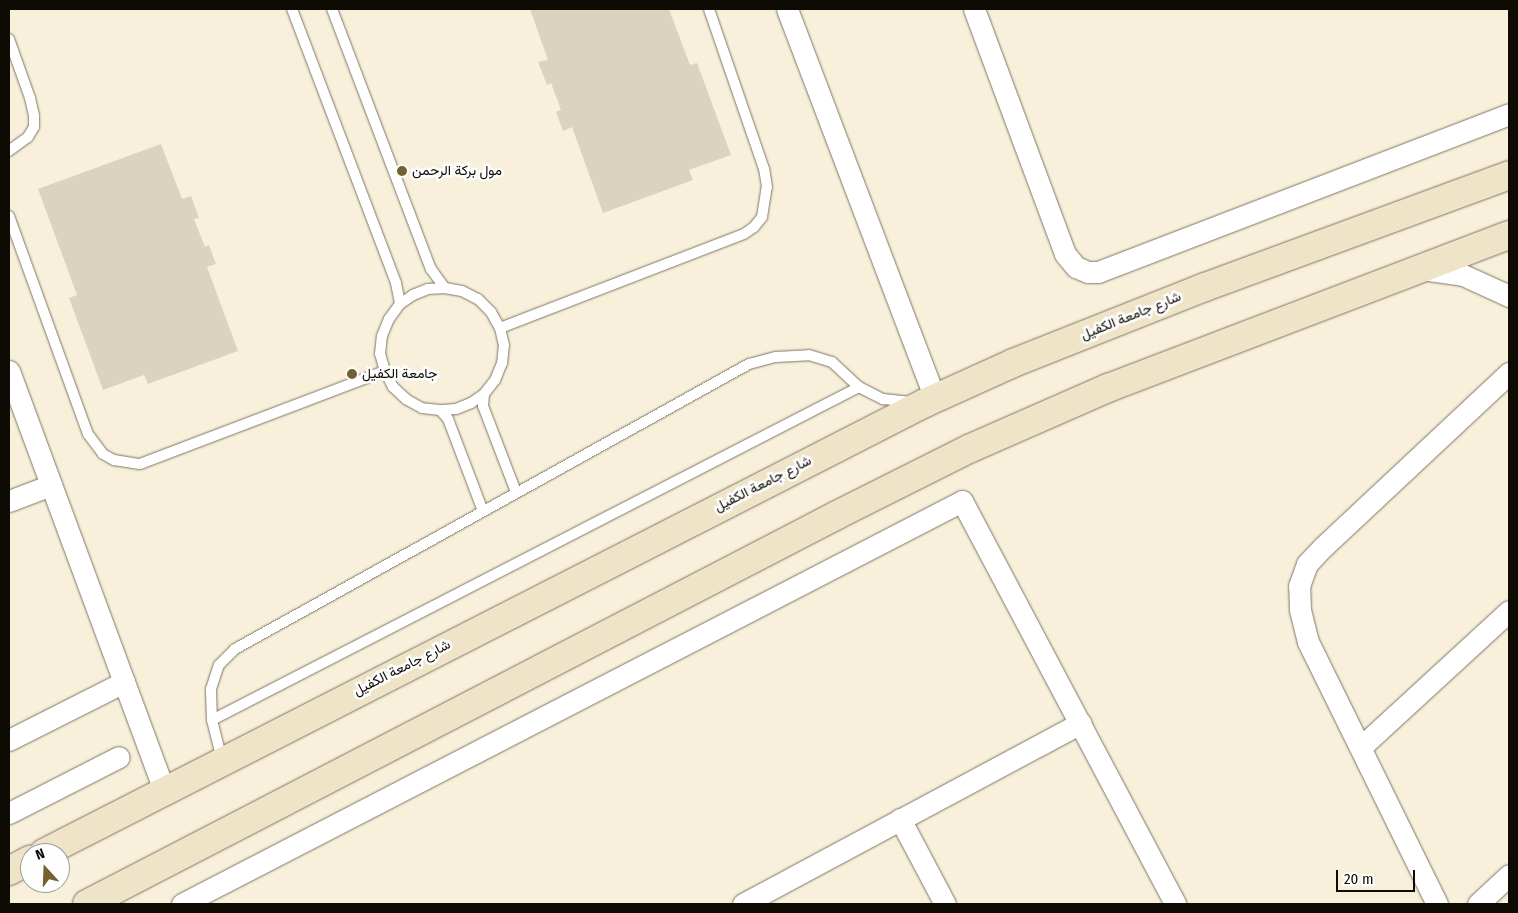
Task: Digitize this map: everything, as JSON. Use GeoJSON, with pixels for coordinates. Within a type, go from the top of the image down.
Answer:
{"type":"FeatureCollection","features":[{"type":"Feature","properties":{"kind":"main road","name":"شارع جامعة الكفيل"},"geometry":{"type":"LineString","coordinates":[[63,843],[222,760],[930,401],[1013,363],[1204,287],[1509,176]]}},
{"type":"Feature","properties":{"kind":"main road"},"geometry":{"type":"LineString","coordinates":[[87,904],[846,510],[971,448],[1108,388],[1509,235]]}},
{"type":"Feature","properties":{"kind":"street"},"geometry":{"type":"LineString","coordinates":[[788,9],[930,401]]}},
{"type":"Feature","properties":{"kind":"street"},"geometry":{"type":"LineString","coordinates":[[974,9],[1065,254],[1076,267],[1088,272],[1098,272],[1509,114]]}},
{"type":"Feature","properties":{"kind":"street"},"geometry":{"type":"LineString","coordinates":[[1420,269],[1463,275],[1509,296]]}},
{"type":"Feature","properties":{"kind":"street"},"geometry":{"type":"LineString","coordinates":[[9,371],[164,790]]}},
{"type":"Feature","properties":{"kind":"street"},"geometry":{"type":"LineString","coordinates":[[1437,904],[1308,642],[1300,609],[1299,586],[1307,564],[1509,374]]}},
{"type":"Feature","properties":{"kind":"street"},"geometry":{"type":"LineString","coordinates":[[9,501],[51,485]]}},
{"type":"Feature","properties":{"kind":"street"},"geometry":{"type":"LineString","coordinates":[[182,904],[962,501],[1175,904]]}},
{"type":"Feature","properties":{"kind":"street"},"geometry":{"type":"LineString","coordinates":[[1361,748],[1509,611]]}},
{"type":"Feature","properties":{"kind":"street"},"geometry":{"type":"LineString","coordinates":[[9,740],[124,682]]}},
{"type":"Feature","properties":{"kind":"street"},"geometry":{"type":"LineString","coordinates":[[743,904],[1080,723]]}},
{"type":"Feature","properties":{"kind":"street"},"geometry":{"type":"LineString","coordinates":[[9,813],[119,757]]}},
{"type":"Feature","properties":{"kind":"street"},"geometry":{"type":"LineString","coordinates":[[900,820],[945,904]]}},
{"type":"Feature","properties":{"kind":"street"},"geometry":{"type":"LineString","coordinates":[[1478,904],[1509,875]]}},
{"type":"Feature","properties":{"kind":"lane"},"geometry":{"type":"LineString","coordinates":[[292,9],[396,283],[400,304]]}},
{"type":"Feature","properties":{"kind":"lane"},"geometry":{"type":"LineString","coordinates":[[332,9],[431,269],[445,288]]}},
{"type":"Feature","properties":{"kind":"lane"},"geometry":{"type":"LineString","coordinates":[[500,328],[744,234],[754,227],[762,217],[767,187],[764,169],[708,9]]}},
{"type":"Feature","properties":{"kind":"lane"},"geometry":{"type":"LineString","coordinates":[[9,39],[30,98],[34,116],[34,127],[28,138],[9,151]]}},
{"type":"Feature","properties":{"kind":"lane"},"geometry":{"type":"LineString","coordinates":[[9,216],[88,434],[99,449],[114,460],[140,464],[384,371]]}},
{"type":"Feature","properties":{"kind":"lane"},"geometry":{"type":"LineString","coordinates":[[445,288],[462,291],[478,299],[491,312],[500,328],[504,345],[502,363],[495,380],[484,394],[471,404],[456,409],[422,408],[406,400],[393,387],[384,371],[380,354],[382,336],[388,319],[400,304],[421,292],[445,288]]}},
{"type":"Feature","properties":{"kind":"lane"},"geometry":{"type":"LineString","coordinates":[[222,760],[212,720],[211,689],[219,665],[235,649],[749,364],[776,357],[809,355],[832,362],[859,387],[883,399],[930,401]]}},
{"type":"Feature","properties":{"kind":"lane"},"geometry":{"type":"LineString","coordinates":[[212,720],[859,387]]}},
{"type":"Feature","properties":{"kind":"lane"},"geometry":{"type":"LineString","coordinates":[[484,394],[483,406],[516,492]]}},
{"type":"Feature","properties":{"kind":"lane"},"geometry":{"type":"LineString","coordinates":[[440,410],[448,419],[483,511]]}},
{"type":"Feature","properties":{"kind":"building"},"geometry":{"type":"Polygon","coordinates":[[[530,9],[669,9],[690,65],[697,63],[731,155],[689,170],[693,180],[603,213],[572,127],[563,131],[556,112],[561,110],[551,83],[547,85],[538,62],[548,60],[530,9]]]}},
{"type":"Feature","properties":{"kind":"building"},"geometry":{"type":"Polygon","coordinates":[[[161,144],[182,199],[191,196],[199,218],[194,219],[205,247],[209,245],[216,264],[207,267],[238,351],[148,384],[144,375],[103,390],[69,298],[77,295],[38,189],[161,144]]]}},
{"type":"Feature","properties":{"kind":"place","name":"مول بركة الرحمن"},"geometry":{"type":"Point","coordinates":[402,171]}},
{"type":"Feature","properties":{"kind":"place","name":"جامعة الكفيل"},"geometry":{"type":"Point","coordinates":[352,374]}}]}
